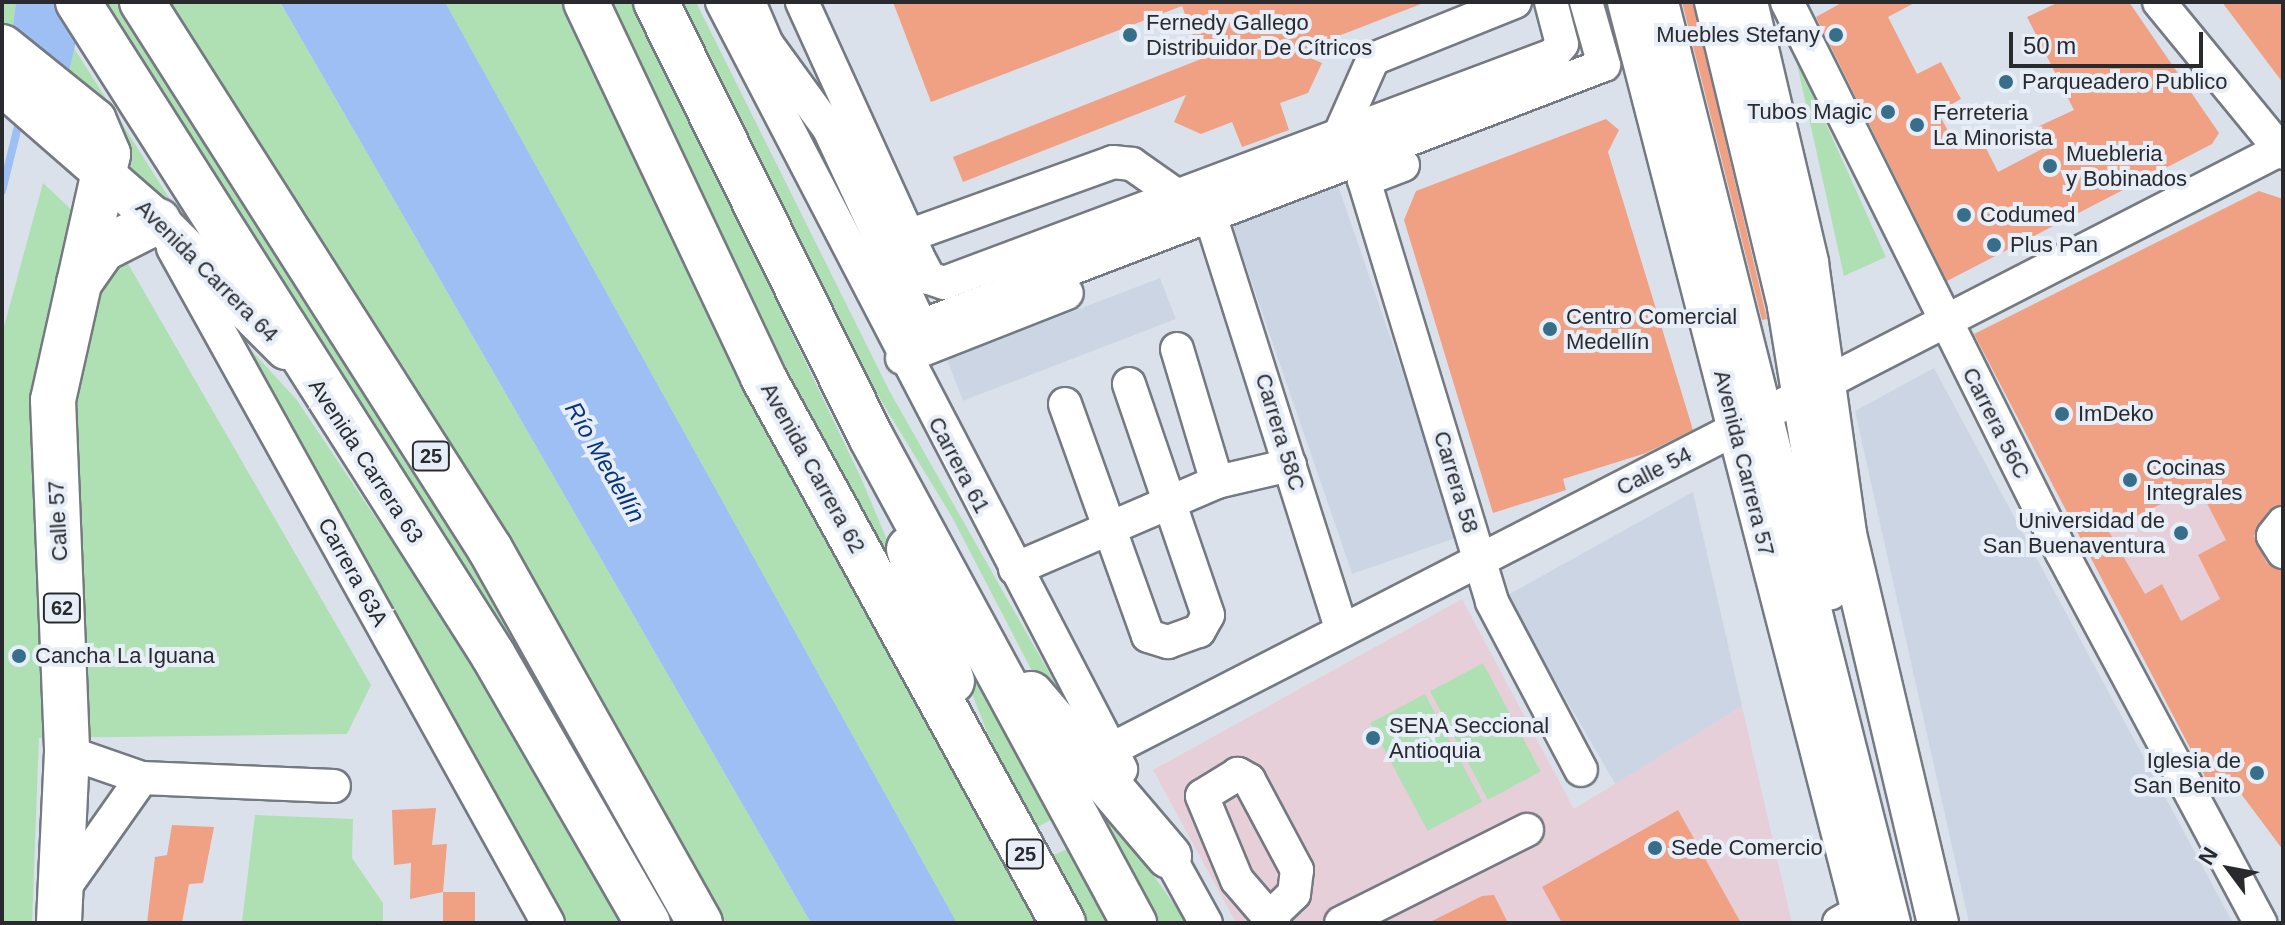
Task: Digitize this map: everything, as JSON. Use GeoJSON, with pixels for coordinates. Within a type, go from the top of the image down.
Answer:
{"type":"FeatureCollection","features":[{"type":"Feature","properties":{"kind":"highway","name":"Avenida Carrera 63"},"geometry":{"type":"LineString","coordinates":[[78,2],[579,800],[648,923]]}},
{"type":"Feature","properties":{"kind":"highway","name":"25"},"geometry":{"type":"LineString","coordinates":[[142,2],[505,573],[698,923]]}},
{"type":"Feature","properties":{"kind":"highway","name":"Avenida Carrera 62"},"geometry":{"type":"LineString","coordinates":[[586,2],[763,377],[1063,923]]}},
{"type":"Feature","properties":{"kind":"highway"},"geometry":{"type":"LineString","coordinates":[[656,2],[871,437],[1134,923]]}},
{"type":"Feature","properties":{"kind":"highway","name":"62"},"geometry":{"type":"LineString","coordinates":[[2,60],[73,123],[107,142],[104,172]]}},
{"type":"Feature","properties":{"kind":"highway","name":"Calle 57"},"geometry":{"type":"LineString","coordinates":[[62,905],[67,752],[53,400],[72,295],[104,172]]}},
{"type":"Feature","properties":{"kind":"highway"},"geometry":{"type":"LineString","coordinates":[[72,295],[103,249],[158,221]]}},
{"type":"Feature","properties":{"kind":"highway"},"geometry":{"type":"LineString","coordinates":[[871,437],[987,785]]}},
{"type":"Feature","properties":{"kind":"highway"},"geometry":{"type":"LineString","coordinates":[[973,626],[1169,856]]}},
{"type":"Feature","properties":{"kind":"highway"},"geometry":{"type":"LineString","coordinates":[[579,800],[698,923]]}},
{"type":"Feature","properties":{"kind":"main road","name":"Avenida Carrera 57"},"geometry":{"type":"LineString","coordinates":[[1628,2],[1645,70],[1750,422],[1865,921]]}},
{"type":"Feature","properties":{"kind":"main road"},"geometry":{"type":"LineString","coordinates":[[1747,2],[1808,263],[1811,390],[1938,923]]}},
{"type":"Feature","properties":{"kind":"main road","name":"Avenida Carrera 64"},"geometry":{"type":"LineString","coordinates":[[104,172],[158,221],[309,371]]}},
{"type":"Feature","properties":{"kind":"street","name":"Carrera 61"},"geometry":{"type":"LineString","coordinates":[[722,2],[771,70],[807,170],[895,261],[902,358],[1110,750],[1206,923]]}},
{"type":"Feature","properties":{"kind":"street"},"geometry":{"type":"LineString","coordinates":[[749,2],[771,70],[819,109],[854,150]]}},
{"type":"Feature","properties":{"kind":"street"},"geometry":{"type":"LineString","coordinates":[[802,2],[820,42],[854,150],[921,326],[1202,208],[1604,65],[1586,2]]}},
{"type":"Feature","properties":{"kind":"street"},"geometry":{"type":"LineString","coordinates":[[1338,138],[1373,59],[1515,2]]}},
{"type":"Feature","properties":{"kind":"street"},"geometry":{"type":"LineString","coordinates":[[902,358],[1338,138],[1553,55],[1562,44],[1551,2]]}},
{"type":"Feature","properties":{"kind":"street"},"geometry":{"type":"LineString","coordinates":[[1662,2],[1750,422]]}},
{"type":"Feature","properties":{"kind":"street"},"geometry":{"type":"LineString","coordinates":[[1711,2],[1777,277],[1811,390],[1823,562],[1909,923]]}},
{"type":"Feature","properties":{"kind":"street"},"geometry":{"type":"LineString","coordinates":[[2159,2],[2282,150]]}},
{"type":"Feature","properties":{"kind":"street","name":"Carrera 56C"},"geometry":{"type":"LineString","coordinates":[[1791,3],[1945,321],[2260,923]]}},
{"type":"Feature","properties":{"kind":"street"},"geometry":{"type":"LineString","coordinates":[[771,70],[820,42]]}},
{"type":"Feature","properties":{"kind":"street","name":"Carrera 58"},"geometry":{"type":"LineString","coordinates":[[1581,770],[1499,619],[1364,180],[1645,70]]}},
{"type":"Feature","properties":{"kind":"street"},"geometry":{"type":"LineString","coordinates":[[807,170],[854,150]]}},
{"type":"Feature","properties":{"kind":"street","name":"Calle 54"},"geometry":{"type":"LineString","coordinates":[[1110,750],[2282,150]]}},
{"type":"Feature","properties":{"kind":"street"},"geometry":{"type":"LineString","coordinates":[[895,261],[1113,162],[1132,164],[1202,208]]}},
{"type":"Feature","properties":{"kind":"street"},"geometry":{"type":"LineString","coordinates":[[895,261],[944,283],[1202,208]]}},
{"type":"Feature","properties":{"kind":"street","name":"Carrera 58C"},"geometry":{"type":"LineString","coordinates":[[1202,208],[1290,465],[1342,631]]}},
{"type":"Feature","properties":{"kind":"street","name":"Carrera 63A"},"geometry":{"type":"LineString","coordinates":[[158,221],[548,923]]}},
{"type":"Feature","properties":{"kind":"street"},"geometry":{"type":"LineString","coordinates":[[1177,349],[1217,482]]}},
{"type":"Feature","properties":{"kind":"street"},"geometry":{"type":"LineString","coordinates":[[1065,404],[1148,636],[1168,642],[1199,631],[1208,615],[1166,506],[1129,384]]}},
{"type":"Feature","properties":{"kind":"street"},"geometry":{"type":"LineString","coordinates":[[1015,569],[1217,482],[1290,465]]}},
{"type":"Feature","properties":{"kind":"street"},"geometry":{"type":"LineString","coordinates":[[2283,523],[2273,536],[2283,552]]}},
{"type":"Feature","properties":{"kind":"street"},"geometry":{"type":"LineString","coordinates":[[67,752],[142,778],[334,786]]}},
{"type":"Feature","properties":{"kind":"street"},"geometry":{"type":"LineString","coordinates":[[62,905],[142,778]]}},
{"type":"Feature","properties":{"kind":"street"},"geometry":{"type":"LineString","coordinates":[[1341,923],[1527,830]]}},
{"type":"Feature","properties":{"kind":"shaded area"},"geometry":{"type":"Polygon","coordinates":[[[1333,171],[1459,537],[1352,574],[1226,208],[1333,171]]]}},
{"type":"Feature","properties":{"kind":"shaded area"},"geometry":{"type":"Polygon","coordinates":[[[1160,278],[1176,319],[963,401],[947,360],[1160,278]]]}},
{"type":"Feature","properties":{"kind":"shaded area","name":"Universidad de San Buenaventura"},"geometry":{"type":"Polygon","coordinates":[[[2283,282],[2283,580],[2208,576],[2220,599],[2234,777],[2212,790],[2074,525],[2109,530],[2213,478],[2283,282]]]}},
{"type":"Feature","properties":{"kind":"shaded area"},"geometry":{"type":"Polygon","coordinates":[[[1934,368],[2233,923],[1969,923],[1855,411],[1934,368]]]}},
{"type":"Feature","properties":{"kind":"shaded area"},"geometry":{"type":"Polygon","coordinates":[[[1693,492],[1742,706],[1616,785],[1506,596],[1693,492]]]}},
{"type":"Feature","properties":{"kind":"shaded area","name":"SENA Seccional Antioquia"},"geometry":{"type":"Polygon","coordinates":[[[1462,599],[1574,809],[1742,706],[1792,923],[1236,923],[1153,770],[1462,599]]]}},
{"type":"Feature","properties":{"kind":"green space"},"geometry":{"type":"Polygon","coordinates":[[[2,2],[16,2],[12,33],[2,24],[2,2]]]}},
{"type":"Feature","properties":{"kind":"green space"},"geometry":{"type":"Polygon","coordinates":[[[101,2],[119,2],[313,298],[482,570],[613,802],[101,2]]]}},
{"type":"Feature","properties":{"kind":"green space"},"geometry":{"type":"Polygon","coordinates":[[[168,2],[280,2],[811,923],[716,923],[431,426],[168,2]]]}},
{"type":"Feature","properties":{"kind":"green space"},"geometry":{"type":"Polygon","coordinates":[[[445,2],[566,2],[782,459],[1041,923],[957,923],[445,2]]]}},
{"type":"Feature","properties":{"kind":"green space"},"geometry":{"type":"Polygon","coordinates":[[[608,2],[633,2],[861,478],[926,632],[828,453],[608,2]]]}},
{"type":"Feature","properties":{"kind":"green space"},"geometry":{"type":"Polygon","coordinates":[[[676,2],[696,2],[890,392],[1094,752],[1032,671],[952,517],[879,397],[676,2]]]}},
{"type":"Feature","properties":{"kind":"green space"},"geometry":{"type":"Polygon","coordinates":[[[74,48],[192,234],[117,168],[68,76],[74,48]]]}},
{"type":"Feature","properties":{"kind":"green space"},"geometry":{"type":"Polygon","coordinates":[[[1795,55],[1886,257],[1844,276],[1795,55]]]}},
{"type":"Feature","properties":{"kind":"green space"},"geometry":{"type":"Polygon","coordinates":[[[43,183],[127,262],[371,685],[347,734],[39,738],[32,923],[2,923],[2,334],[43,183]]]}},
{"type":"Feature","properties":{"kind":"green space"},"geometry":{"type":"Polygon","coordinates":[[[218,314],[296,399],[451,630],[621,923],[560,923],[218,314]]]}},
{"type":"Feature","properties":{"kind":"green space"},"geometry":{"type":"Polygon","coordinates":[[[942,616],[1054,818],[1036,828],[997,758],[942,616]]]}},
{"type":"Feature","properties":{"kind":"green space"},"geometry":{"type":"Polygon","coordinates":[[[1483,663],[1541,772],[1488,800],[1430,691],[1483,663]]]}},
{"type":"Feature","properties":{"kind":"green space"},"geometry":{"type":"Polygon","coordinates":[[[1425,694],[1482,802],[1428,831],[1370,723],[1425,694]]]}},
{"type":"Feature","properties":{"kind":"green space"},"geometry":{"type":"Polygon","coordinates":[[[1074,767],[1188,923],[1153,923],[1074,767]]]}},
{"type":"Feature","properties":{"kind":"green space"},"geometry":{"type":"Polygon","coordinates":[[[255,815],[353,819],[352,858],[383,903],[383,923],[242,922],[255,815]]]}},
{"type":"Feature","properties":{"kind":"green space"},"geometry":{"type":"Polygon","coordinates":[[[1073,846],[1113,923],[1088,923],[1052,856],[1073,846]]]}},
{"type":"Feature","properties":{"kind":"water"},"geometry":{"type":"Polygon","coordinates":[[[16,2],[85,2],[68,76],[12,33],[16,2]]]}},
{"type":"Feature","properties":{"kind":"water","name":"Río Medellín"},"geometry":{"type":"Polygon","coordinates":[[[280,2],[445,2],[957,923],[811,923],[280,2]]]}},
{"type":"Feature","properties":{"kind":"building"},"geometry":{"type":"Polygon","coordinates":[[[893,2],[1421,4],[1297,52],[1322,63],[1308,93],[1280,103],[1289,130],[1242,147],[1232,122],[1201,134],[1174,122],[1186,95],[963,182],[953,157],[1201,59],[1182,6],[931,102],[893,2]]]}},
{"type":"Feature","properties":{"kind":"building"},"geometry":{"type":"Polygon","coordinates":[[[1682,2],[1693,2],[1767,319],[1762,320],[1682,2]]]}},
{"type":"Feature","properties":{"kind":"building"},"geometry":{"type":"Polygon","coordinates":[[[1843,2],[1916,2],[1888,17],[1917,74],[1941,62],[1961,99],[1938,112],[1958,150],[1981,138],[1998,172],[2044,148],[2035,128],[2074,110],[2027,17],[2059,2],[2129,2],[2219,133],[2212,144],[1947,281],[1816,17],[1843,2]]]}},
{"type":"Feature","properties":{"kind":"building"},"geometry":{"type":"Polygon","coordinates":[[[2222,2],[2283,2],[2283,83],[2222,2]]]}},
{"type":"Feature","properties":{"kind":"building","name":"Centro Comercial Medellín"},"geometry":{"type":"Polygon","coordinates":[[[1606,119],[1619,130],[1608,152],[1693,430],[1646,453],[1563,479],[1566,490],[1493,513],[1404,220],[1416,191],[1606,119]]]}},
{"type":"Feature","properties":{"kind":"building"},"geometry":{"type":"Polygon","coordinates":[[[2259,191],[2283,199],[2283,504],[2268,511],[2254,536],[2267,563],[2283,571],[2283,850],[2230,779],[2212,790],[1974,334],[2259,191]],[[2198,486],[2108,530],[2145,594],[2162,584],[2181,621],[2220,599],[2198,555],[2226,540],[2198,486]]]}},
{"type":"Feature","properties":{"kind":"building"},"geometry":{"type":"Polygon","coordinates":[[[436,808],[432,845],[447,844],[443,892],[410,899],[411,863],[394,865],[392,810],[436,808]]]}},
{"type":"Feature","properties":{"kind":"building","name":"Sede Comercio"},"geometry":{"type":"Polygon","coordinates":[[[1678,810],[1741,923],[1562,923],[1542,887],[1678,810]]]}},
{"type":"Feature","properties":{"kind":"building"},"geometry":{"type":"Polygon","coordinates":[[[172,825],[214,827],[203,883],[189,884],[182,923],[147,923],[155,857],[167,855],[172,825]]]}},
{"type":"Feature","properties":{"kind":"building"},"geometry":{"type":"Polygon","coordinates":[[[443,892],[475,892],[475,923],[443,923],[443,892]]]}},
{"type":"Feature","properties":{"kind":"building"},"geometry":{"type":"Polygon","coordinates":[[[1494,895],[1508,923],[1428,923],[1482,896],[1494,895]]]}},
{"type":"Feature","properties":{"kind":"waterway"},"geometry":{"type":"LineString","coordinates":[[2,191],[20,118]]}},
{"type":"Feature","properties":{"kind":"place","name":"Fernedy Gallego Distribuidor De Cítricos"},"geometry":{"type":"Point","coordinates":[1130,35]}},
{"type":"Feature","properties":{"kind":"place","name":"Muebles Stefany"},"geometry":{"type":"Point","coordinates":[1836,35]}},
{"type":"Feature","properties":{"kind":"place","name":"Parqueadero Publico"},"geometry":{"type":"Point","coordinates":[2006,82]}},
{"type":"Feature","properties":{"kind":"place","name":"Tubos Magic"},"geometry":{"type":"Point","coordinates":[1888,112]}},
{"type":"Feature","properties":{"kind":"place","name":"Ferreteria La Minorista"},"geometry":{"type":"Point","coordinates":[1917,125]}},
{"type":"Feature","properties":{"kind":"place","name":"Muebleria y Bobinados"},"geometry":{"type":"Point","coordinates":[2050,166]}},
{"type":"Feature","properties":{"kind":"place","name":"Codumed"},"geometry":{"type":"Point","coordinates":[1964,215]}},
{"type":"Feature","properties":{"kind":"place","name":"Plus Pan"},"geometry":{"type":"Point","coordinates":[1994,245]}},
{"type":"Feature","properties":{"kind":"place","name":"Centro Comercial Medellín"},"geometry":{"type":"Point","coordinates":[1550,329]}},
{"type":"Feature","properties":{"kind":"place","name":"ImDeko"},"geometry":{"type":"Point","coordinates":[2062,414]}},
{"type":"Feature","properties":{"kind":"place","name":"Cocinas Integrales"},"geometry":{"type":"Point","coordinates":[2130,480]}},
{"type":"Feature","properties":{"kind":"place","name":"Universidad de San Buenaventura"},"geometry":{"type":"Point","coordinates":[2181,533]}},
{"type":"Feature","properties":{"kind":"place","name":"Cancha La Iguana"},"geometry":{"type":"Point","coordinates":[19,656]}},
{"type":"Feature","properties":{"kind":"place","name":"SENA Seccional Antioquia"},"geometry":{"type":"Point","coordinates":[1373,738]}},
{"type":"Feature","properties":{"kind":"place","name":"Iglesia de San Benito"},"geometry":{"type":"Point","coordinates":[2257,773]}},
{"type":"Feature","properties":{"kind":"place","name":"Sede Comercio"},"geometry":{"type":"Point","coordinates":[1655,848]}}]}
